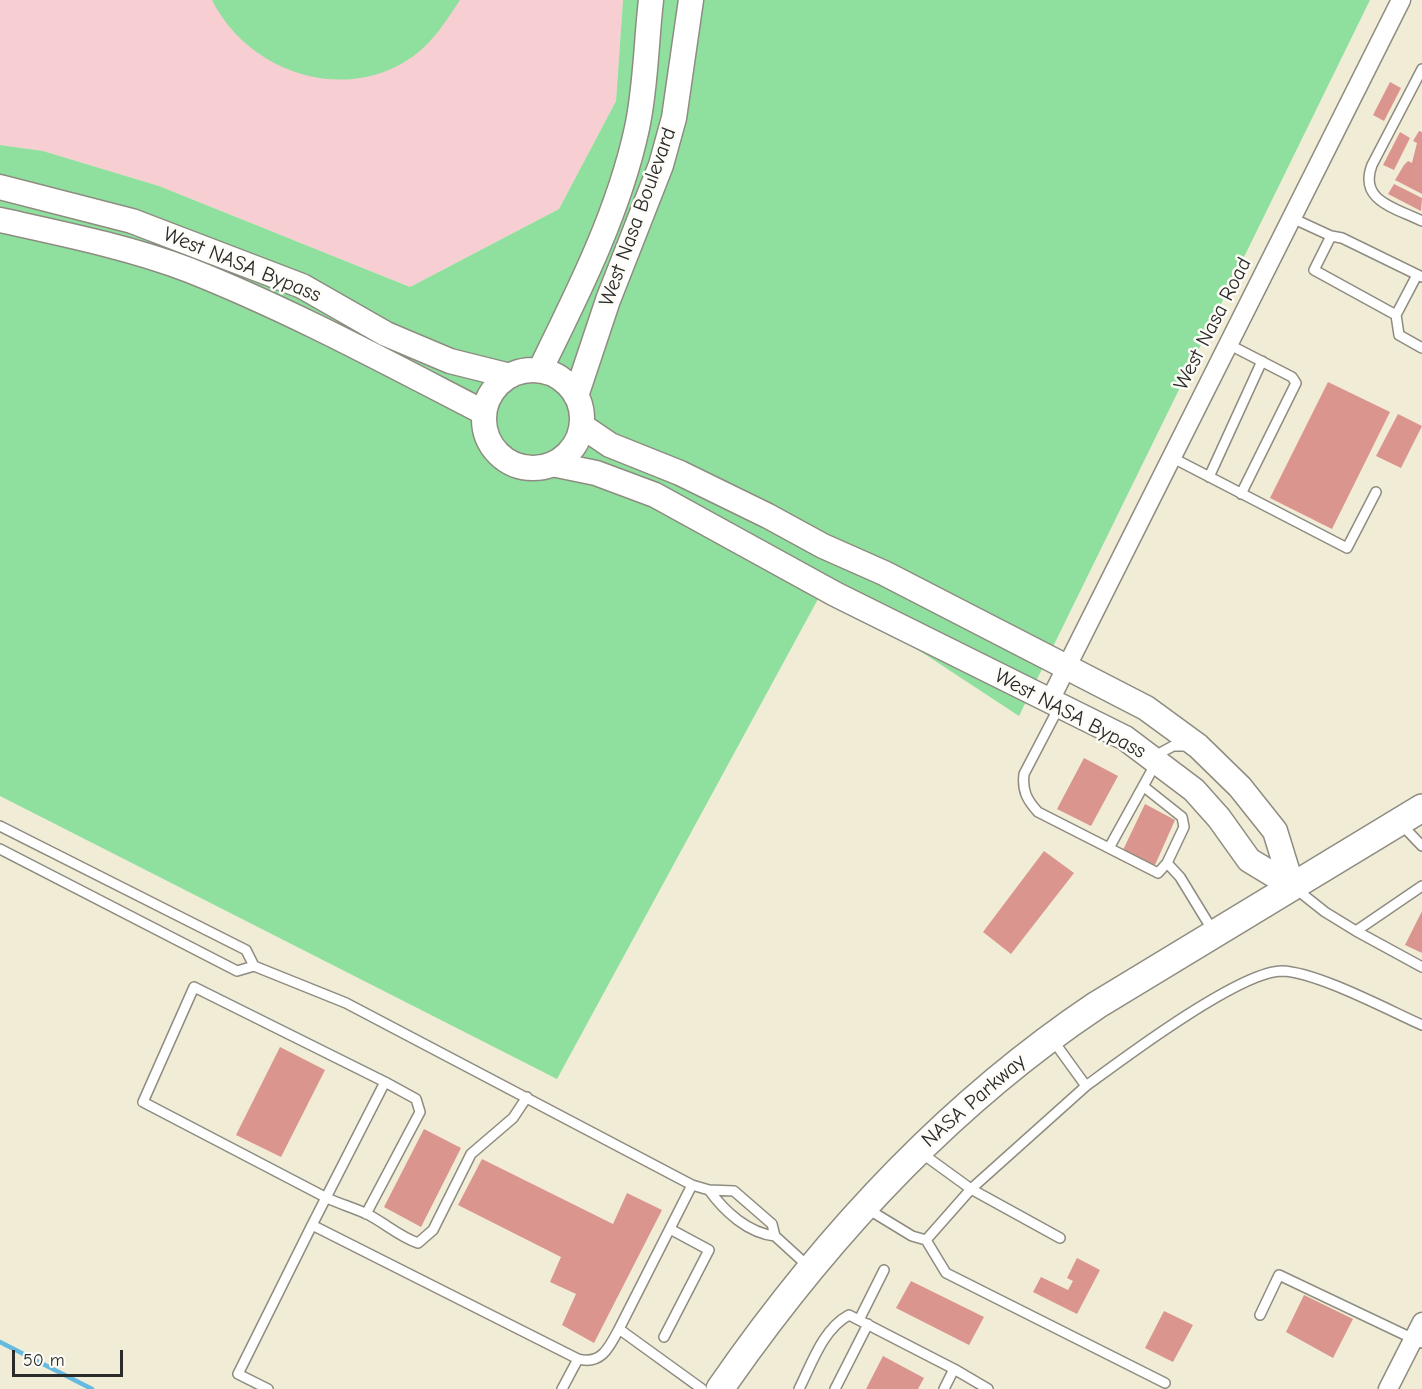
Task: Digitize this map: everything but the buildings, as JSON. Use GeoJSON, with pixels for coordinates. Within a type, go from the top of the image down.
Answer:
{"type":"FeatureCollection","features":[{"type":"Feature","properties":{"kind":"main road","name":"NASA Parkway"},"geometry":{"type":"LineString","coordinates":[[720,1389],[810,1268],[864,1206],[918,1151],[994,1081],[1050,1037],[1215,933],[1422,808]]}},
{"type":"Feature","properties":{"kind":"street","name":"West Nasa Boulevard"},"geometry":{"type":"LineString","coordinates":[[540,370],[574,300],[614,205],[637,129],[651,0]]}},
{"type":"Feature","properties":{"kind":"street","name":"West Nasa Boulevard"},"geometry":{"type":"LineString","coordinates":[[576,396],[608,300],[660,165],[674,118],[691,0]]}},
{"type":"Feature","properties":{"kind":"street","name":"West Nasa Road"},"geometry":{"type":"LineString","coordinates":[[1055,703],[1065,667],[1401,0]]}},
{"type":"Feature","properties":{"kind":"street","name":"West NASA Bypass"},"geometry":{"type":"LineString","coordinates":[[0,187],[132,220],[302,286],[386,334],[450,361],[510,376],[524,371],[540,370]]}},
{"type":"Feature","properties":{"kind":"street","name":"West NASA Bypass"},"geometry":{"type":"LineString","coordinates":[[0,220],[89,240],[187,270],[290,314],[483,412],[485,431],[492,446],[503,458],[519,466],[535,468],[552,464],[596,473],[655,495],[789,570],[1125,738],[1194,790],[1220,818],[1249,860],[1292,886]]}},
{"type":"Feature","properties":{"kind":"street"},"geometry":{"type":"LineString","coordinates":[[540,370],[561,379],[576,396],[581,410],[582,426],[571,448],[552,464]]}},
{"type":"Feature","properties":{"kind":"street"},"geometry":{"type":"LineString","coordinates":[[483,412],[497,385],[510,376]]}},
{"type":"Feature","properties":{"kind":"street","name":"West NASA Bypass"},"geometry":{"type":"LineString","coordinates":[[582,426],[610,445],[680,473],[768,516],[1146,708],[1198,746],[1240,787],[1275,831],[1292,886]]}},
{"type":"Feature","properties":{"kind":"street"},"geometry":{"type":"LineString","coordinates":[[1388,1389],[1418,1341],[1422,1322]]}},
{"type":"Feature","properties":{"kind":"lane"},"geometry":{"type":"LineString","coordinates":[[1422,69],[1372,165],[1368,179],[1368,186],[1375,197],[1422,221]]}},
{"type":"Feature","properties":{"kind":"lane"},"geometry":{"type":"LineString","coordinates":[[1292,218],[1330,236],[1342,238],[1420,276],[1396,315],[1399,335],[1422,348]]}},
{"type":"Feature","properties":{"kind":"lane"},"geometry":{"type":"LineString","coordinates":[[1330,236],[1314,270],[1396,315]]}},
{"type":"Feature","properties":{"kind":"lane"},"geometry":{"type":"LineString","coordinates":[[1228,344],[1292,377],[1296,383],[1241,494]]}},
{"type":"Feature","properties":{"kind":"lane"},"geometry":{"type":"LineString","coordinates":[[1209,477],[1262,362]]}},
{"type":"Feature","properties":{"kind":"lane"},"geometry":{"type":"LineString","coordinates":[[1171,457],[1347,548],[1376,492]]}},
{"type":"Feature","properties":{"kind":"lane"},"geometry":{"type":"LineString","coordinates":[[1055,703],[1024,774],[1023,787],[1029,802],[1038,812],[1158,873],[1167,863],[1184,827],[1182,816],[1143,786]]}},
{"type":"Feature","properties":{"kind":"lane"},"geometry":{"type":"LineString","coordinates":[[1109,848],[1162,752],[1173,746],[1198,746]]}},
{"type":"Feature","properties":{"kind":"lane"},"geometry":{"type":"LineString","coordinates":[[1399,821],[1422,846]]}},
{"type":"Feature","properties":{"kind":"lane"},"geometry":{"type":"LineString","coordinates":[[0,826],[246,950],[254,966]]}},
{"type":"Feature","properties":{"kind":"lane"},"geometry":{"type":"LineString","coordinates":[[9,831],[0,849],[237,971],[254,966],[346,1003],[692,1185],[709,1190],[734,1191],[772,1224],[775,1236],[810,1268]]}},
{"type":"Feature","properties":{"kind":"lane"},"geometry":{"type":"LineString","coordinates":[[1167,863],[1180,877],[1215,933]]}},
{"type":"Feature","properties":{"kind":"lane"},"geometry":{"type":"LineString","coordinates":[[1292,886],[1325,912],[1356,932],[1422,967]]}},
{"type":"Feature","properties":{"kind":"lane"},"geometry":{"type":"LineString","coordinates":[[1356,932],[1422,886]]}},
{"type":"Feature","properties":{"kind":"lane"},"geometry":{"type":"LineString","coordinates":[[926,1240],[971,1189],[1086,1086],[1136,1049],[1239,984],[1281,971],[1310,976],[1422,1025]]}},
{"type":"Feature","properties":{"kind":"lane"},"geometry":{"type":"LineString","coordinates":[[366,1214],[420,1112],[416,1099],[194,987],[143,1102],[325,1197],[366,1214],[408,1240],[418,1243],[426,1238],[471,1154],[513,1118],[527,1097]]}},
{"type":"Feature","properties":{"kind":"lane"},"geometry":{"type":"LineString","coordinates":[[1050,1037],[1086,1086]]}},
{"type":"Feature","properties":{"kind":"lane"},"geometry":{"type":"LineString","coordinates":[[268,1389],[238,1374],[325,1197],[385,1082]]}},
{"type":"Feature","properties":{"kind":"lane"},"geometry":{"type":"LineString","coordinates":[[918,1151],[971,1189],[1060,1238]]}},
{"type":"Feature","properties":{"kind":"lane"},"geometry":{"type":"LineString","coordinates":[[312,1225],[578,1359],[589,1362],[598,1359],[607,1350],[692,1185]]}},
{"type":"Feature","properties":{"kind":"lane"},"geometry":{"type":"LineString","coordinates":[[709,1190],[720,1206],[758,1234],[775,1236]]}},
{"type":"Feature","properties":{"kind":"lane"},"geometry":{"type":"LineString","coordinates":[[864,1206],[882,1220],[912,1236],[926,1240],[946,1273],[1165,1383]]}},
{"type":"Feature","properties":{"kind":"lane"},"geometry":{"type":"LineString","coordinates":[[664,1336],[709,1250],[670,1229]]}},
{"type":"Feature","properties":{"kind":"lane"},"geometry":{"type":"LineString","coordinates":[[835,1389],[884,1270]]}},
{"type":"Feature","properties":{"kind":"lane"},"geometry":{"type":"LineString","coordinates":[[1260,1315],[1280,1275],[1418,1341]]}},
{"type":"Feature","properties":{"kind":"lane"},"geometry":{"type":"LineString","coordinates":[[799,1389],[826,1336],[838,1321],[849,1315],[988,1389]]}},
{"type":"Feature","properties":{"kind":"lane"},"geometry":{"type":"LineString","coordinates":[[619,1329],[702,1389]]}},
{"type":"Feature","properties":{"kind":"lane"},"geometry":{"type":"LineString","coordinates":[[562,1389],[578,1359]]}},
{"type":"Feature","properties":{"kind":"lane"},"geometry":{"type":"LineString","coordinates":[[944,1389],[954,1369]]}},
{"type":"Feature","properties":{"kind":"shaded area"},"geometry":{"type":"Polygon","coordinates":[[[0,0],[623,0],[616,101],[559,209],[410,287],[159,186],[43,151],[0,145],[0,0]]]}},
{"type":"Feature","properties":{"kind":"green space"},"geometry":{"type":"Polygon","coordinates":[[[212,0],[460,0],[427,45],[394,68],[365,77],[335,79],[305,75],[276,64],[251,48],[229,26],[212,0]]]}},
{"type":"Feature","properties":{"kind":"green space"},"geometry":{"type":"Polygon","coordinates":[[[623,0],[1370,0],[1019,716],[824,588],[557,1079],[0,796],[0,145],[43,151],[159,186],[410,287],[559,209],[616,101],[623,0]]]}},
{"type":"Feature","properties":{"kind":"waterway"},"geometry":{"type":"LineString","coordinates":[[0,1342],[92,1389]]}}]}
